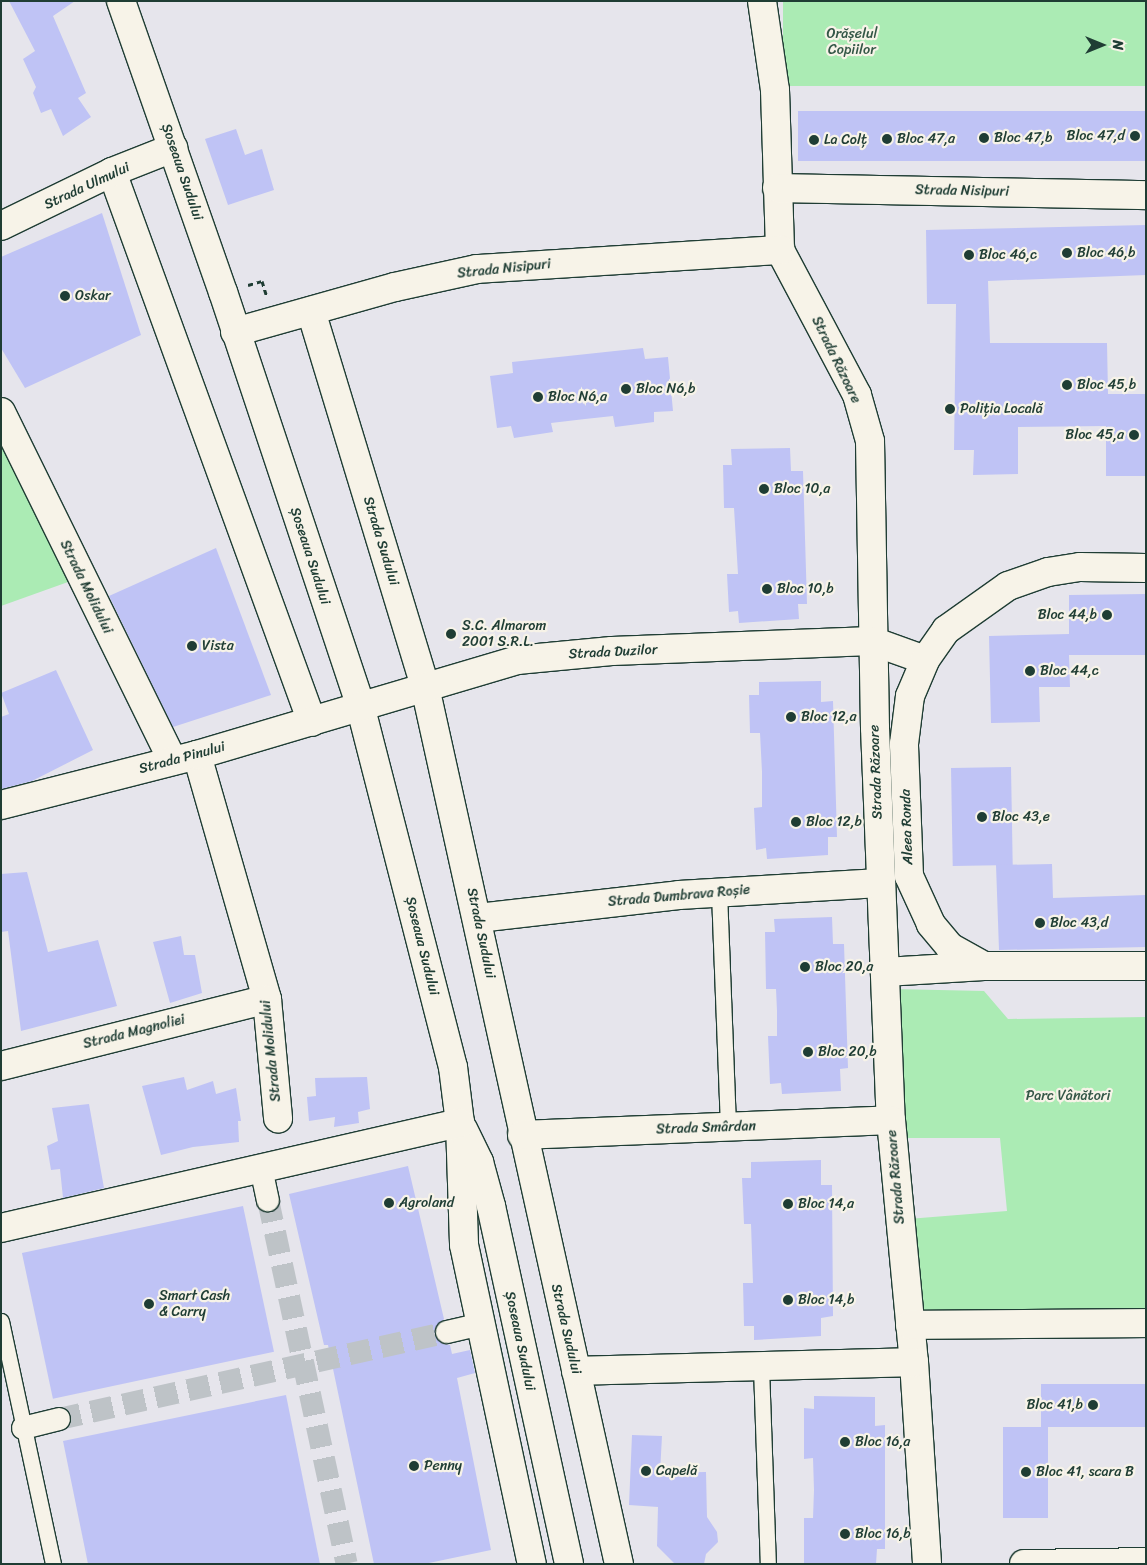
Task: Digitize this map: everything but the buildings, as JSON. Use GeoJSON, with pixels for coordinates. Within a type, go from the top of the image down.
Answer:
{"type":"FeatureCollection","features":[{"type":"Feature","properties":{"kind":"street","name":"Șoseaua Sudului"},"geometry":{"type":"LineString","coordinates":[[121,1],[173,148],[360,705],[453,1067],[460,1123],[464,1245],[532,1564]]}},
{"type":"Feature","properties":{"kind":"street","name":"Strada Răzoare"},"geometry":{"type":"LineString","coordinates":[[762,1],[775,90],[780,250],[857,395],[870,442],[872,641],[880,883],[891,1120],[914,1362],[927,1564]]}},
{"type":"Feature","properties":{"kind":"street","name":"Strada Ulmului"},"geometry":{"type":"LineString","coordinates":[[1,226],[112,172],[173,148]]}},
{"type":"Feature","properties":{"kind":"street"},"geometry":{"type":"LineString","coordinates":[[112,172],[312,722]]}},
{"type":"Feature","properties":{"kind":"street","name":"Strada Nisipuri"},"geometry":{"type":"LineString","coordinates":[[777,188],[1146,195]]}},
{"type":"Feature","properties":{"kind":"street","name":"Strada Nisipuri"},"geometry":{"type":"LineString","coordinates":[[235,332],[395,287],[477,269],[780,250]]}},
{"type":"Feature","properties":{"kind":"street","name":"Strada Sudului"},"geometry":{"type":"LineString","coordinates":[[311,311],[425,687],[478,918],[522,1135],[619,1564]]}},
{"type":"Feature","properties":{"kind":"street","name":"Strada Molidului"},"geometry":{"type":"LineString","coordinates":[[1,412],[185,758],[267,999],[278,1118]]}},
{"type":"Feature","properties":{"kind":"street","name":"Aleea Ronda"},"geometry":{"type":"LineString","coordinates":[[984,966],[950,948],[931,924],[909,876],[905,719],[910,696],[925,660],[946,630],[1008,586],[1048,572],[1080,567],[1146,568]]}},
{"type":"Feature","properties":{"kind":"street"},"geometry":{"type":"LineString","coordinates":[[872,641],[925,660]]}},
{"type":"Feature","properties":{"kind":"street","name":"Strada Duzilor"},"geometry":{"type":"LineString","coordinates":[[360,705],[517,660],[612,651],[872,641]]}},
{"type":"Feature","properties":{"kind":"street","name":"Strada Pinului"},"geometry":{"type":"LineString","coordinates":[[1,805],[185,758],[312,722],[360,705]]}},
{"type":"Feature","properties":{"kind":"street","name":"Strada Dumbrava Roșie"},"geometry":{"type":"LineString","coordinates":[[478,918],[537,909],[719,892],[880,883]]}},
{"type":"Feature","properties":{"kind":"street","name":"Aleea Ronda"},"geometry":{"type":"LineString","coordinates":[[885,972],[984,966],[1146,966]]}},
{"type":"Feature","properties":{"kind":"street","name":"Strada Magnoliei"},"geometry":{"type":"LineString","coordinates":[[1,1066],[267,999]]}},
{"type":"Feature","properties":{"kind":"street","name":"Strada Smârdan"},"geometry":{"type":"LineString","coordinates":[[522,1135],[891,1120]]}},
{"type":"Feature","properties":{"kind":"street","name":"Șoseaua Sudului"},"geometry":{"type":"LineString","coordinates":[[460,1123],[479,1162],[491,1206],[569,1564]]}},
{"type":"Feature","properties":{"kind":"street"},"geometry":{"type":"LineString","coordinates":[[1,1228],[460,1123]]}},
{"type":"Feature","properties":{"kind":"street"},"geometry":{"type":"LineString","coordinates":[[261,1168],[268,1200]]}},
{"type":"Feature","properties":{"kind":"street"},"geometry":{"type":"LineString","coordinates":[[910,1325],[1146,1323]]}},
{"type":"Feature","properties":{"kind":"street"},"geometry":{"type":"LineString","coordinates":[[447,1332],[481,1324]]}},
{"type":"Feature","properties":{"kind":"street"},"geometry":{"type":"LineString","coordinates":[[576,1371],[914,1362]]}},
{"type":"Feature","properties":{"kind":"street"},"geometry":{"type":"LineString","coordinates":[[23,1428],[59,1419]]}},
{"type":"Feature","properties":{"kind":"street"},"geometry":{"type":"LineString","coordinates":[[1024,1564],[1146,1562]]}},
{"type":"Feature","properties":{"kind":"lane"},"geometry":{"type":"LineString","coordinates":[[719,892],[728,1128]]}},
{"type":"Feature","properties":{"kind":"lane"},"geometry":{"type":"LineString","coordinates":[[1,1321],[53,1564]]}},
{"type":"Feature","properties":{"kind":"lane"},"geometry":{"type":"LineString","coordinates":[[761,1367],[768,1564]]}},
{"type":"Feature","properties":{"kind":"green space","name":"Orășelul Copiilor"},"geometry":{"type":"Polygon","coordinates":[[[783,1],[1146,1],[1146,86],[783,86],[783,1]]]}},
{"type":"Feature","properties":{"kind":"green space"},"geometry":{"type":"Polygon","coordinates":[[[1,412],[82,577],[1,606],[1,412]]]}},
{"type":"Feature","properties":{"kind":"green space","name":"Parc Vânători"},"geometry":{"type":"Polygon","coordinates":[[[893,989],[984,991],[1008,1019],[1146,1017],[1146,1314],[914,1319],[908,1219],[1007,1211],[1000,1138],[901,1138],[893,989]]]}},
{"type":"Feature","properties":{"kind":"tunnel"},"geometry":{"type":"LineString","coordinates":[[268,1200],[347,1564]]}},
{"type":"Feature","properties":{"kind":"tunnel"},"geometry":{"type":"LineString","coordinates":[[59,1419],[447,1332]]}},
{"type":"Feature","properties":{"kind":"place","name":"Bloc 47,d"},"geometry":{"type":"Point","coordinates":[1135,136]}},
{"type":"Feature","properties":{"kind":"place","name":"Bloc 47,b"},"geometry":{"type":"Point","coordinates":[984,138]}},
{"type":"Feature","properties":{"kind":"place","name":"Bloc 47,a"},"geometry":{"type":"Point","coordinates":[887,139]}},
{"type":"Feature","properties":{"kind":"place","name":"La Colț"},"geometry":{"type":"Point","coordinates":[814,140]}},
{"type":"Feature","properties":{"kind":"place","name":"Bloc 46,b"},"geometry":{"type":"Point","coordinates":[1067,253]}},
{"type":"Feature","properties":{"kind":"place","name":"Bloc 46,c"},"geometry":{"type":"Point","coordinates":[969,255]}},
{"type":"Feature","properties":{"kind":"place","name":"Oskar"},"geometry":{"type":"Point","coordinates":[65,296]}},
{"type":"Feature","properties":{"kind":"place","name":"Bloc 45,b"},"geometry":{"type":"Point","coordinates":[1067,385]}},
{"type":"Feature","properties":{"kind":"place","name":"Bloc N6,b"},"geometry":{"type":"Point","coordinates":[626,389]}},
{"type":"Feature","properties":{"kind":"place","name":"Bloc N6,a"},"geometry":{"type":"Point","coordinates":[538,397]}},
{"type":"Feature","properties":{"kind":"place","name":"Poliția Locală"},"geometry":{"type":"Point","coordinates":[950,409]}},
{"type":"Feature","properties":{"kind":"place","name":"Bloc 45,a"},"geometry":{"type":"Point","coordinates":[1134,435]}},
{"type":"Feature","properties":{"kind":"place","name":"Bloc 10,a"},"geometry":{"type":"Point","coordinates":[764,489]}},
{"type":"Feature","properties":{"kind":"place","name":"Bloc 10,b"},"geometry":{"type":"Point","coordinates":[767,589]}},
{"type":"Feature","properties":{"kind":"place","name":"Bloc 44,b"},"geometry":{"type":"Point","coordinates":[1107,615]}},
{"type":"Feature","properties":{"kind":"place","name":"S.C. Almarom 2001 S.R.L."},"geometry":{"type":"Point","coordinates":[451,634]}},
{"type":"Feature","properties":{"kind":"place","name":"Vista"},"geometry":{"type":"Point","coordinates":[192,646]}},
{"type":"Feature","properties":{"kind":"place","name":"Bloc 44,c"},"geometry":{"type":"Point","coordinates":[1030,671]}},
{"type":"Feature","properties":{"kind":"place","name":"Bloc 12,a"},"geometry":{"type":"Point","coordinates":[791,717]}},
{"type":"Feature","properties":{"kind":"place","name":"Bloc 43,e"},"geometry":{"type":"Point","coordinates":[982,817]}},
{"type":"Feature","properties":{"kind":"place","name":"Bloc 12,b"},"geometry":{"type":"Point","coordinates":[796,822]}},
{"type":"Feature","properties":{"kind":"place","name":"Bloc 43,d"},"geometry":{"type":"Point","coordinates":[1040,923]}},
{"type":"Feature","properties":{"kind":"place","name":"Bloc 20,a"},"geometry":{"type":"Point","coordinates":[805,967]}},
{"type":"Feature","properties":{"kind":"place","name":"Bloc 20,b"},"geometry":{"type":"Point","coordinates":[808,1052]}},
{"type":"Feature","properties":{"kind":"place","name":"Agroland"},"geometry":{"type":"Point","coordinates":[389,1203]}},
{"type":"Feature","properties":{"kind":"place","name":"Bloc 14,a"},"geometry":{"type":"Point","coordinates":[788,1204]}},
{"type":"Feature","properties":{"kind":"place","name":"Bloc 14,b"},"geometry":{"type":"Point","coordinates":[788,1300]}},
{"type":"Feature","properties":{"kind":"place","name":"Smart Cash & Carry"},"geometry":{"type":"Point","coordinates":[149,1304]}},
{"type":"Feature","properties":{"kind":"place","name":"Bloc 41,b"},"geometry":{"type":"Point","coordinates":[1093,1405]}},
{"type":"Feature","properties":{"kind":"place","name":"Bloc 16,a"},"geometry":{"type":"Point","coordinates":[845,1442]}},
{"type":"Feature","properties":{"kind":"place","name":"Penny"},"geometry":{"type":"Point","coordinates":[414,1466]}},
{"type":"Feature","properties":{"kind":"place","name":"Capelă"},"geometry":{"type":"Point","coordinates":[646,1471]}},
{"type":"Feature","properties":{"kind":"place","name":"Bloc 41, scara B"},"geometry":{"type":"Point","coordinates":[1026,1472]}},
{"type":"Feature","properties":{"kind":"place","name":"Bloc 16,b"},"geometry":{"type":"Point","coordinates":[845,1534]}}]}
